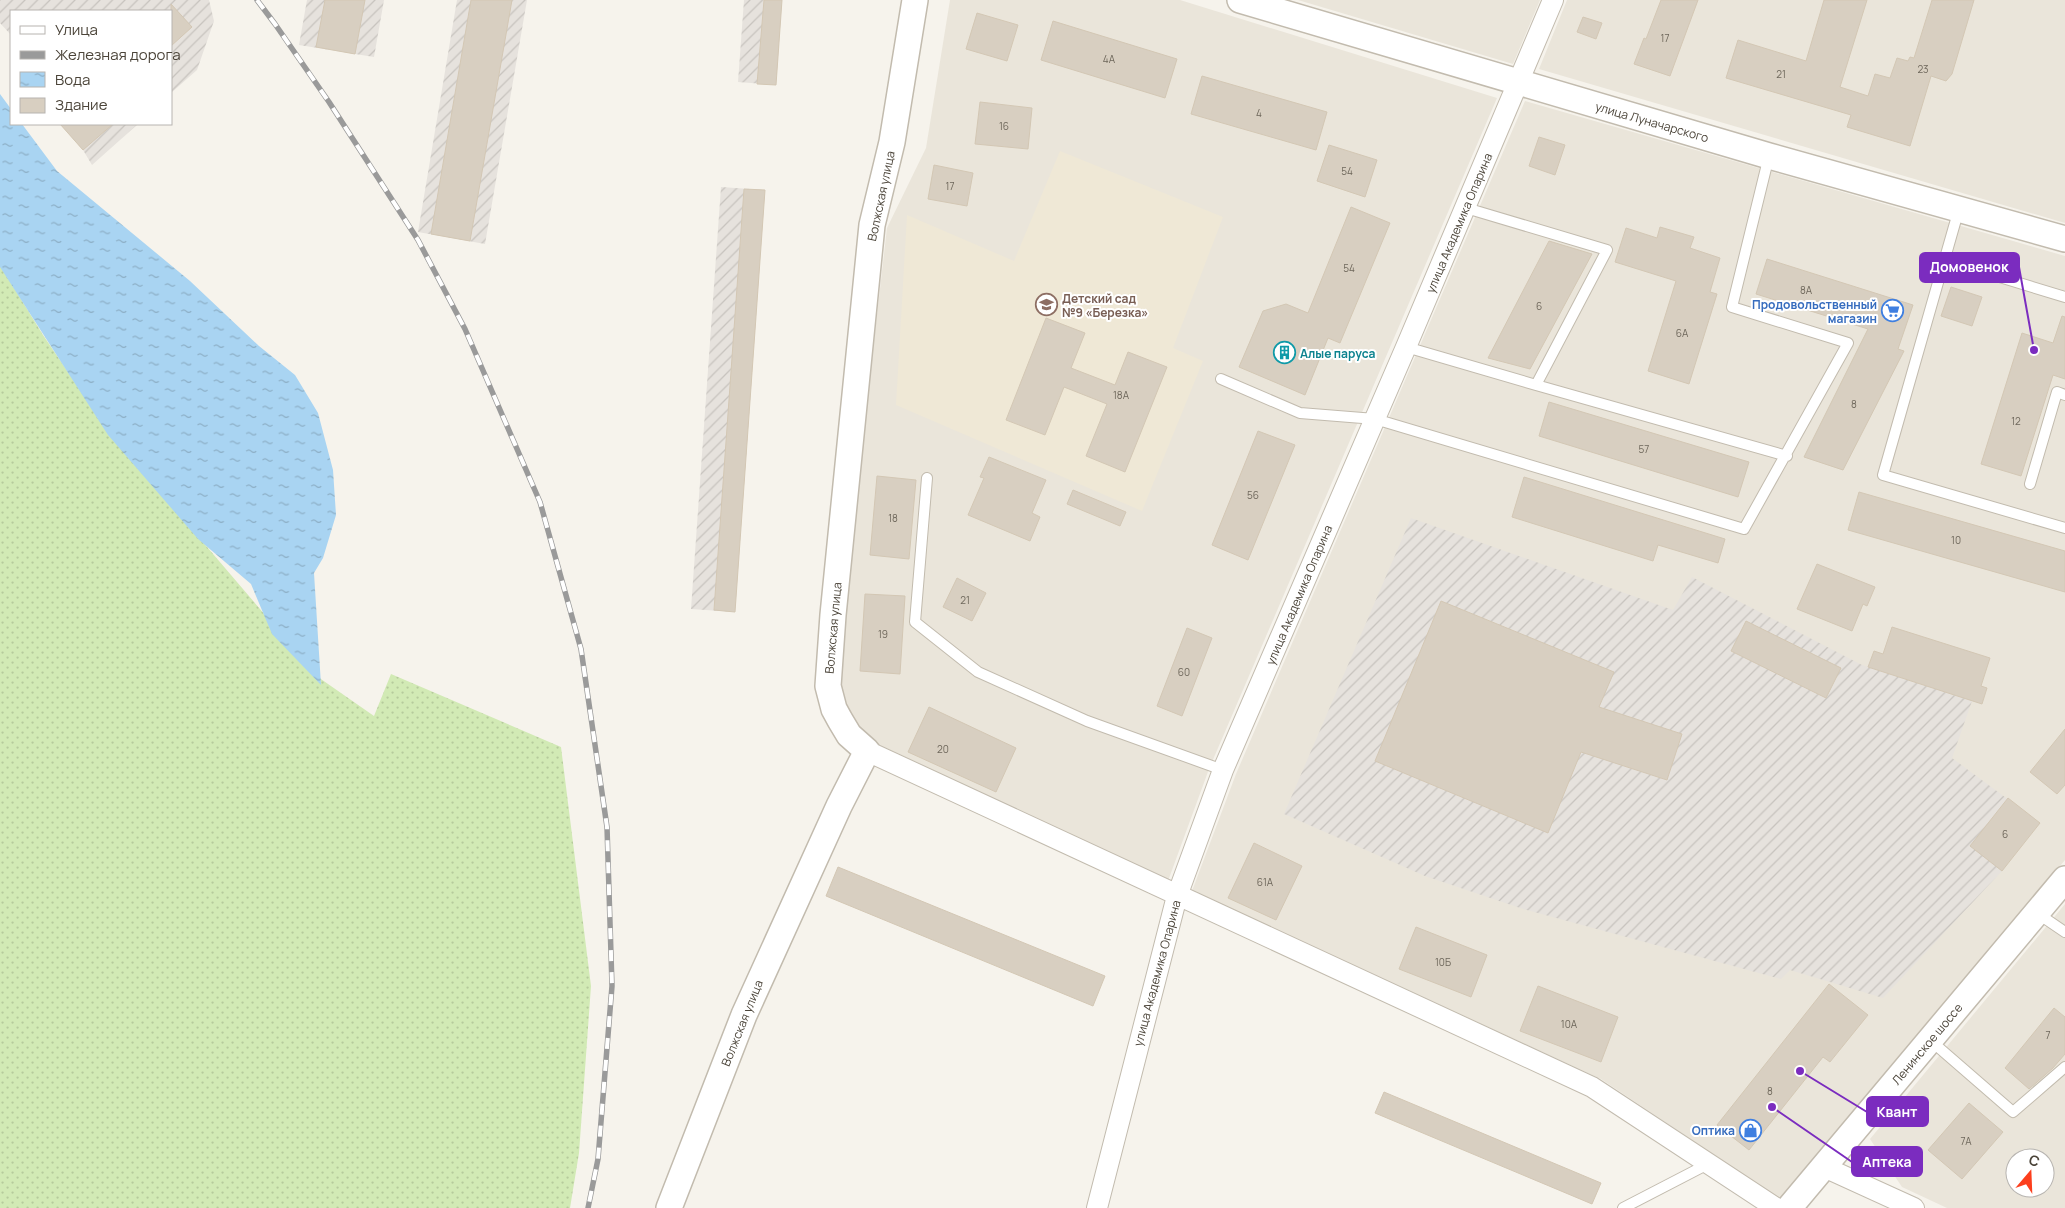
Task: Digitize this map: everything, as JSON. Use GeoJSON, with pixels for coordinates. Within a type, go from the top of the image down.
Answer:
{"type":"FeatureCollection","features":[{"type":"Feature","properties":{"kind":"street","name":"Волжская улица"},"geometry":{"type":"LineString","coordinates":[[670,1208],[744,1014],[838,806],[867,751],[849,735],[840,720],[834,709],[828,686],[834,605],[872,225],[892,142],[915,0]]}},
{"type":"Feature","properties":{"kind":"street","name":"улица Луначарского"},"geometry":{"type":"LineString","coordinates":[[1240,0],[1768,156],[2065,239]]}},
{"type":"Feature","properties":{"kind":"street","name":"улица Академика Опарина"},"geometry":{"type":"LineString","coordinates":[[1097,1208],[1145,1013],[1177,896],[1223,770],[1466,208],[1553,0]]}},
{"type":"Feature","properties":{"kind":"street"},"geometry":{"type":"LineString","coordinates":[[867,751],[1592,1088],[1776,1208]]}},
{"type":"Feature","properties":{"kind":"street","name":"Ленинское шоссе"},"geometry":{"type":"LineString","coordinates":[[1789,1208],[2065,879]]}},
{"type":"Feature","properties":{"kind":"street"},"geometry":{"type":"LineString","coordinates":[[1824,1167],[1914,1208]]}},
{"type":"Feature","properties":{"kind":"lane"},"geometry":{"type":"LineString","coordinates":[[1221,379],[1300,413],[1375,419],[1744,529],[1787,456],[1848,343],[1732,307],[1768,156]]}},
{"type":"Feature","properties":{"kind":"lane"},"geometry":{"type":"LineString","coordinates":[[1466,208],[1607,250],[1536,385]]}},
{"type":"Feature","properties":{"kind":"lane"},"geometry":{"type":"LineString","coordinates":[[1958,209],[1883,475],[2065,528]]}},
{"type":"Feature","properties":{"kind":"lane"},"geometry":{"type":"LineString","coordinates":[[1944,260],[2065,297]]}},
{"type":"Feature","properties":{"kind":"lane"},"geometry":{"type":"LineString","coordinates":[[1406,348],[1787,456]]}},
{"type":"Feature","properties":{"kind":"lane"},"geometry":{"type":"LineString","coordinates":[[2030,484],[2057,392],[2065,395]]}},
{"type":"Feature","properties":{"kind":"lane"},"geometry":{"type":"LineString","coordinates":[[927,478],[915,622],[978,672],[1087,721],[1223,770]]}},
{"type":"Feature","properties":{"kind":"lane"},"geometry":{"type":"LineString","coordinates":[[2037,913],[2065,932]]}},
{"type":"Feature","properties":{"kind":"lane"},"geometry":{"type":"LineString","coordinates":[[1930,1040],[2013,1112],[2065,1067]]}},
{"type":"Feature","properties":{"kind":"lane"},"geometry":{"type":"LineString","coordinates":[[1623,1208],[1708,1164]]}},
{"type":"Feature","properties":{"kind":"shaded area"},"geometry":{"type":"Polygon","coordinates":[[[0,0],[209,0],[214,21],[197,70],[172,92],[172,10],[10,10],[10,34],[0,23],[0,0]]]}},
{"type":"Feature","properties":{"kind":"shaded area"},"geometry":{"type":"Polygon","coordinates":[[[307,0],[384,0],[374,57],[299,45],[307,0]]]}},
{"type":"Feature","properties":{"kind":"shaded area"},"geometry":{"type":"Polygon","coordinates":[[[457,0],[527,0],[485,244],[418,232],[457,0]]]}},
{"type":"Feature","properties":{"kind":"shaded area"},"geometry":{"type":"Polygon","coordinates":[[[744,0],[782,0],[776,85],[738,82],[744,0]]]}},
{"type":"Feature","properties":{"kind":"shaded area"},"geometry":{"type":"Polygon","coordinates":[[[950,0],[1180,0],[1497,98],[1209,769],[1168,881],[867,739],[854,724],[844,705],[838,682],[842,620],[887,228],[926,148],[950,0]]]}},
{"type":"Feature","properties":{"kind":"shaded area"},"geometry":{"type":"Polygon","coordinates":[[[1298,0],[1540,0],[1513,64],[1298,0]]]}},
{"type":"Feature","properties":{"kind":"shaded area"},"geometry":{"type":"Polygon","coordinates":[[[1567,0],[2065,0],[2065,223],[1539,69],[1567,0]]]}},
{"type":"Feature","properties":{"kind":"shaded area"},"geometry":{"type":"Polygon","coordinates":[[[1525,101],[2065,256],[2065,860],[1780,1199],[1601,1079],[1192,891],[1236,774],[1525,101]]]}},
{"type":"Feature","properties":{"kind":"shaded area"},"geometry":{"type":"Polygon","coordinates":[[[61,125],[137,125],[92,165],[83,150],[61,125]]]}},
{"type":"Feature","properties":{"kind":"shaded area","name":"Детский сад №9 «Березка»"},"geometry":{"type":"Polygon","coordinates":[[[1060,151],[1223,217],[1173,348],[1203,361],[1142,511],[896,405],[907,215],[1014,261],[1060,151]]]}},
{"type":"Feature","properties":{"kind":"shaded area"},"geometry":{"type":"Polygon","coordinates":[[[721,187],[765,190],[735,612],[691,609],[721,187]]]}},
{"type":"Feature","properties":{"kind":"shaded area"},"geometry":{"type":"Polygon","coordinates":[[[1411,518],[1673,610],[1692,577],[1862,665],[1972,701],[1952,758],[2040,823],[2002,871],[1883,998],[1790,970],[1781,979],[1523,909],[1425,876],[1284,814],[1411,518]]]}},
{"type":"Feature","properties":{"kind":"shaded area"},"geometry":{"type":"Polygon","coordinates":[[[2065,904],[2065,1208],[1947,1208],[1902,1187],[1870,1139],[2065,904]]]}},
{"type":"Feature","properties":{"kind":"green space"},"geometry":{"type":"Polygon","coordinates":[[[0,265],[43,335],[108,431],[318,677],[374,716],[391,674],[561,747],[591,986],[579,1153],[570,1208],[0,1208],[0,265]]]}},
{"type":"Feature","properties":{"kind":"water"},"geometry":{"type":"Polygon","coordinates":[[[0,94],[10,108],[10,125],[23,125],[57,171],[190,281],[259,346],[295,375],[318,413],[333,470],[336,515],[323,558],[314,573],[321,685],[272,634],[251,584],[198,539],[108,435],[0,267],[0,94]]]}},
{"type":"Feature","properties":{"kind":"building"},"geometry":{"type":"Polygon","coordinates":[[[325,0],[365,0],[355,54],[316,47],[325,0]]]}},
{"type":"Feature","properties":{"kind":"building"},"geometry":{"type":"Polygon","coordinates":[[[471,0],[512,0],[470,241],[431,234],[471,0]]]}},
{"type":"Feature","properties":{"kind":"building"},"geometry":{"type":"Polygon","coordinates":[[[764,0],[782,0],[776,85],[757,84],[764,0]]]}},
{"type":"Feature","properties":{"kind":"building"},"geometry":{"type":"Polygon","coordinates":[[[1661,0],[1698,0],[1670,76],[1634,64],[1661,0]]]}},
{"type":"Feature","properties":{"kind":"building"},"geometry":{"type":"Polygon","coordinates":[[[1824,0],[1867,0],[1840,87],[1868,96],[1875,74],[1890,78],[1897,58],[1908,61],[1910,57],[1914,58],[1932,0],[1974,0],[1952,74],[1946,81],[1931,76],[1910,146],[1847,127],[1851,115],[1726,78],[1738,40],[1806,61],[1824,0]]]}},
{"type":"Feature","properties":{"kind":"building"},"geometry":{"type":"Polygon","coordinates":[[[171,4],[192,27],[172,45],[172,10],[171,4]]]}},
{"type":"Feature","properties":{"kind":"building"},"geometry":{"type":"Polygon","coordinates":[[[977,13],[1018,25],[1007,61],[966,49],[977,13]]]}},
{"type":"Feature","properties":{"kind":"building"},"geometry":{"type":"Polygon","coordinates":[[[1583,17],[1602,23],[1596,39],[1577,32],[1583,17]]]}},
{"type":"Feature","properties":{"kind":"building"},"geometry":{"type":"Polygon","coordinates":[[[1053,21],[1177,59],[1165,98],[1041,60],[1053,21]]]}},
{"type":"Feature","properties":{"kind":"building"},"geometry":{"type":"Polygon","coordinates":[[[1202,76],[1327,112],[1316,150],[1191,114],[1202,76]]]}},
{"type":"Feature","properties":{"kind":"building"},"geometry":{"type":"Polygon","coordinates":[[[980,102],[1032,108],[1028,149],[975,144],[980,102]]]}},
{"type":"Feature","properties":{"kind":"building"},"geometry":{"type":"Polygon","coordinates":[[[61,125],[112,125],[83,150],[61,125]]]}},
{"type":"Feature","properties":{"kind":"building"},"geometry":{"type":"Polygon","coordinates":[[[1539,137],[1565,145],[1555,175],[1529,166],[1539,137]]]}},
{"type":"Feature","properties":{"kind":"building"},"geometry":{"type":"Polygon","coordinates":[[[1329,145],[1377,160],[1365,197],[1317,181],[1329,145]]]}},
{"type":"Feature","properties":{"kind":"building"},"geometry":{"type":"Polygon","coordinates":[[[934,165],[973,173],[967,206],[928,199],[934,165]]]}},
{"type":"Feature","properties":{"kind":"building"},"geometry":{"type":"Polygon","coordinates":[[[744,189],[765,190],[735,612],[714,610],[744,189]]]}},
{"type":"Feature","properties":{"kind":"building"},"geometry":{"type":"Polygon","coordinates":[[[1351,207],[1390,223],[1340,343],[1328,338],[1305,395],[1239,367],[1263,311],[1286,304],[1308,313],[1351,207]]]}},
{"type":"Feature","properties":{"kind":"building"},"geometry":{"type":"Polygon","coordinates":[[[1660,227],[1694,237],[1690,248],[1720,258],[1710,292],[1717,294],[1689,384],[1648,371],[1676,281],[1615,262],[1626,228],[1657,238],[1660,227]]]}},
{"type":"Feature","properties":{"kind":"building"},"geometry":{"type":"Polygon","coordinates":[[[1549,241],[1592,254],[1530,369],[1488,358],[1549,241]]]}},
{"type":"Feature","properties":{"kind":"building"},"geometry":{"type":"Polygon","coordinates":[[[1767,259],[1913,305],[1898,349],[1904,351],[1843,470],[1804,457],[1868,329],[1756,294],[1767,259]]]}},
{"type":"Feature","properties":{"kind":"building"},"geometry":{"type":"Polygon","coordinates":[[[1951,287],[1982,297],[1972,326],[1941,316],[1951,287]]]}},
{"type":"Feature","properties":{"kind":"building"},"geometry":{"type":"Polygon","coordinates":[[[2062,316],[2065,317],[2065,379],[2053,375],[2021,476],[1981,464],[2022,333],[2053,343],[2062,316]]]}},
{"type":"Feature","properties":{"kind":"building"},"geometry":{"type":"Polygon","coordinates":[[[1046,318],[1085,333],[1071,368],[1115,385],[1128,352],[1167,367],[1125,472],[1086,456],[1107,404],[1064,387],[1045,435],[1006,420],[1046,318]]]}},
{"type":"Feature","properties":{"kind":"building"},"geometry":{"type":"Polygon","coordinates":[[[1549,402],[1749,462],[1738,497],[1539,436],[1549,402]]]}},
{"type":"Feature","properties":{"kind":"building"},"geometry":{"type":"Polygon","coordinates":[[[1258,431],[1295,445],[1248,560],[1212,545],[1258,431]]]}},
{"type":"Feature","properties":{"kind":"building"},"geometry":{"type":"Polygon","coordinates":[[[989,457],[1046,480],[1032,513],[1040,517],[1030,541],[968,515],[984,478],[980,477],[989,457]]]}},
{"type":"Feature","properties":{"kind":"building"},"geometry":{"type":"Polygon","coordinates":[[[877,476],[916,480],[909,559],[870,555],[877,476]]]}},
{"type":"Feature","properties":{"kind":"building"},"geometry":{"type":"Polygon","coordinates":[[[1524,477],[1725,539],[1718,563],[1658,545],[1653,561],[1512,517],[1524,477]]]}},
{"type":"Feature","properties":{"kind":"building"},"geometry":{"type":"Polygon","coordinates":[[[1073,490],[1126,512],[1120,526],[1067,504],[1073,490]]]}},
{"type":"Feature","properties":{"kind":"building"},"geometry":{"type":"Polygon","coordinates":[[[1859,492],[2065,551],[2065,592],[1848,530],[1859,492]]]}},
{"type":"Feature","properties":{"kind":"building"},"geometry":{"type":"Polygon","coordinates":[[[1817,564],[1875,587],[1867,606],[1863,604],[1852,631],[1797,609],[1817,564]]]}},
{"type":"Feature","properties":{"kind":"building"},"geometry":{"type":"Polygon","coordinates":[[[957,578],[986,593],[972,621],[943,607],[957,578]]]}},
{"type":"Feature","properties":{"kind":"building"},"geometry":{"type":"Polygon","coordinates":[[[865,594],[905,596],[900,674],[860,671],[865,594]]]}},
{"type":"Feature","properties":{"kind":"building"},"geometry":{"type":"Polygon","coordinates":[[[1441,601],[1614,672],[1599,707],[1682,734],[1667,780],[1581,752],[1548,833],[1375,761],[1441,601]]]}},
{"type":"Feature","properties":{"kind":"building"},"geometry":{"type":"Polygon","coordinates":[[[1746,621],[1841,668],[1826,698],[1731,651],[1746,621]]]}},
{"type":"Feature","properties":{"kind":"building"},"geometry":{"type":"Polygon","coordinates":[[[1892,627],[1990,658],[1981,686],[1987,688],[1982,704],[1868,667],[1874,651],[1883,654],[1892,627]]]}},
{"type":"Feature","properties":{"kind":"building"},"geometry":{"type":"Polygon","coordinates":[[[1187,628],[1212,638],[1182,716],[1157,706],[1187,628]]]}},
{"type":"Feature","properties":{"kind":"building"},"geometry":{"type":"Polygon","coordinates":[[[929,707],[1016,748],[996,792],[908,752],[929,707]]]}},
{"type":"Feature","properties":{"kind":"building"},"geometry":{"type":"Polygon","coordinates":[[[2065,729],[2065,785],[2057,794],[2030,772],[2065,729]]]}},
{"type":"Feature","properties":{"kind":"building"},"geometry":{"type":"Polygon","coordinates":[[[2008,798],[2040,823],[2002,871],[1970,846],[2008,798]]]}},
{"type":"Feature","properties":{"kind":"building"},"geometry":{"type":"Polygon","coordinates":[[[1254,843],[1302,866],[1276,920],[1228,898],[1254,843]]]}},
{"type":"Feature","properties":{"kind":"building"},"geometry":{"type":"Polygon","coordinates":[[[838,867],[1105,976],[1093,1006],[826,896],[838,867]]]}},
{"type":"Feature","properties":{"kind":"building"},"geometry":{"type":"Polygon","coordinates":[[[1416,927],[1487,955],[1471,997],[1399,969],[1416,927]]]}},
{"type":"Feature","properties":{"kind":"building"},"geometry":{"type":"Polygon","coordinates":[[[1829,984],[1868,1015],[1830,1062],[1823,1057],[1749,1150],[1717,1125],[1829,984]]]}},
{"type":"Feature","properties":{"kind":"building"},"geometry":{"type":"Polygon","coordinates":[[[1538,986],[1618,1017],[1601,1062],[1520,1031],[1538,986]]]}},
{"type":"Feature","properties":{"kind":"building"},"geometry":{"type":"Polygon","coordinates":[[[2054,1008],[2065,1017],[2065,1054],[2053,1068],[2029,1089],[2005,1068],[2054,1008]]]}},
{"type":"Feature","properties":{"kind":"building"},"geometry":{"type":"Polygon","coordinates":[[[1384,1092],[1601,1183],[1592,1204],[1375,1113],[1384,1092]]]}},
{"type":"Feature","properties":{"kind":"building"},"geometry":{"type":"Polygon","coordinates":[[[1969,1103],[2003,1132],[1962,1179],[1928,1150],[1969,1103]]]}},
{"type":"Feature","properties":{"kind":"railway"},"geometry":{"type":"LineString","coordinates":[[257,0],[329,102],[418,240],[465,329],[540,502],[581,649],[607,827],[612,986],[598,1159],[588,1208]]}},
{"type":"Feature","properties":{"kind":"place","name":"Детский сад №9 «Березка»"},"geometry":{"type":"Point","coordinates":[1046,305]}},
{"type":"Feature","properties":{"kind":"place","name":"Продовольственный магазин"},"geometry":{"type":"Point","coordinates":[1893,311]}},
{"type":"Feature","properties":{"kind":"place","name":"Домовенок"},"geometry":{"type":"Point","coordinates":[2034,350]}},
{"type":"Feature","properties":{"kind":"place","name":"Алые паруса"},"geometry":{"type":"Point","coordinates":[1284,353]}},
{"type":"Feature","properties":{"kind":"place","name":"Квант"},"geometry":{"type":"Point","coordinates":[1800,1071]}},
{"type":"Feature","properties":{"kind":"place","name":"Аптека"},"geometry":{"type":"Point","coordinates":[1772,1107]}},
{"type":"Feature","properties":{"kind":"place","name":"Оптика"},"geometry":{"type":"Point","coordinates":[1751,1130]}}]}
